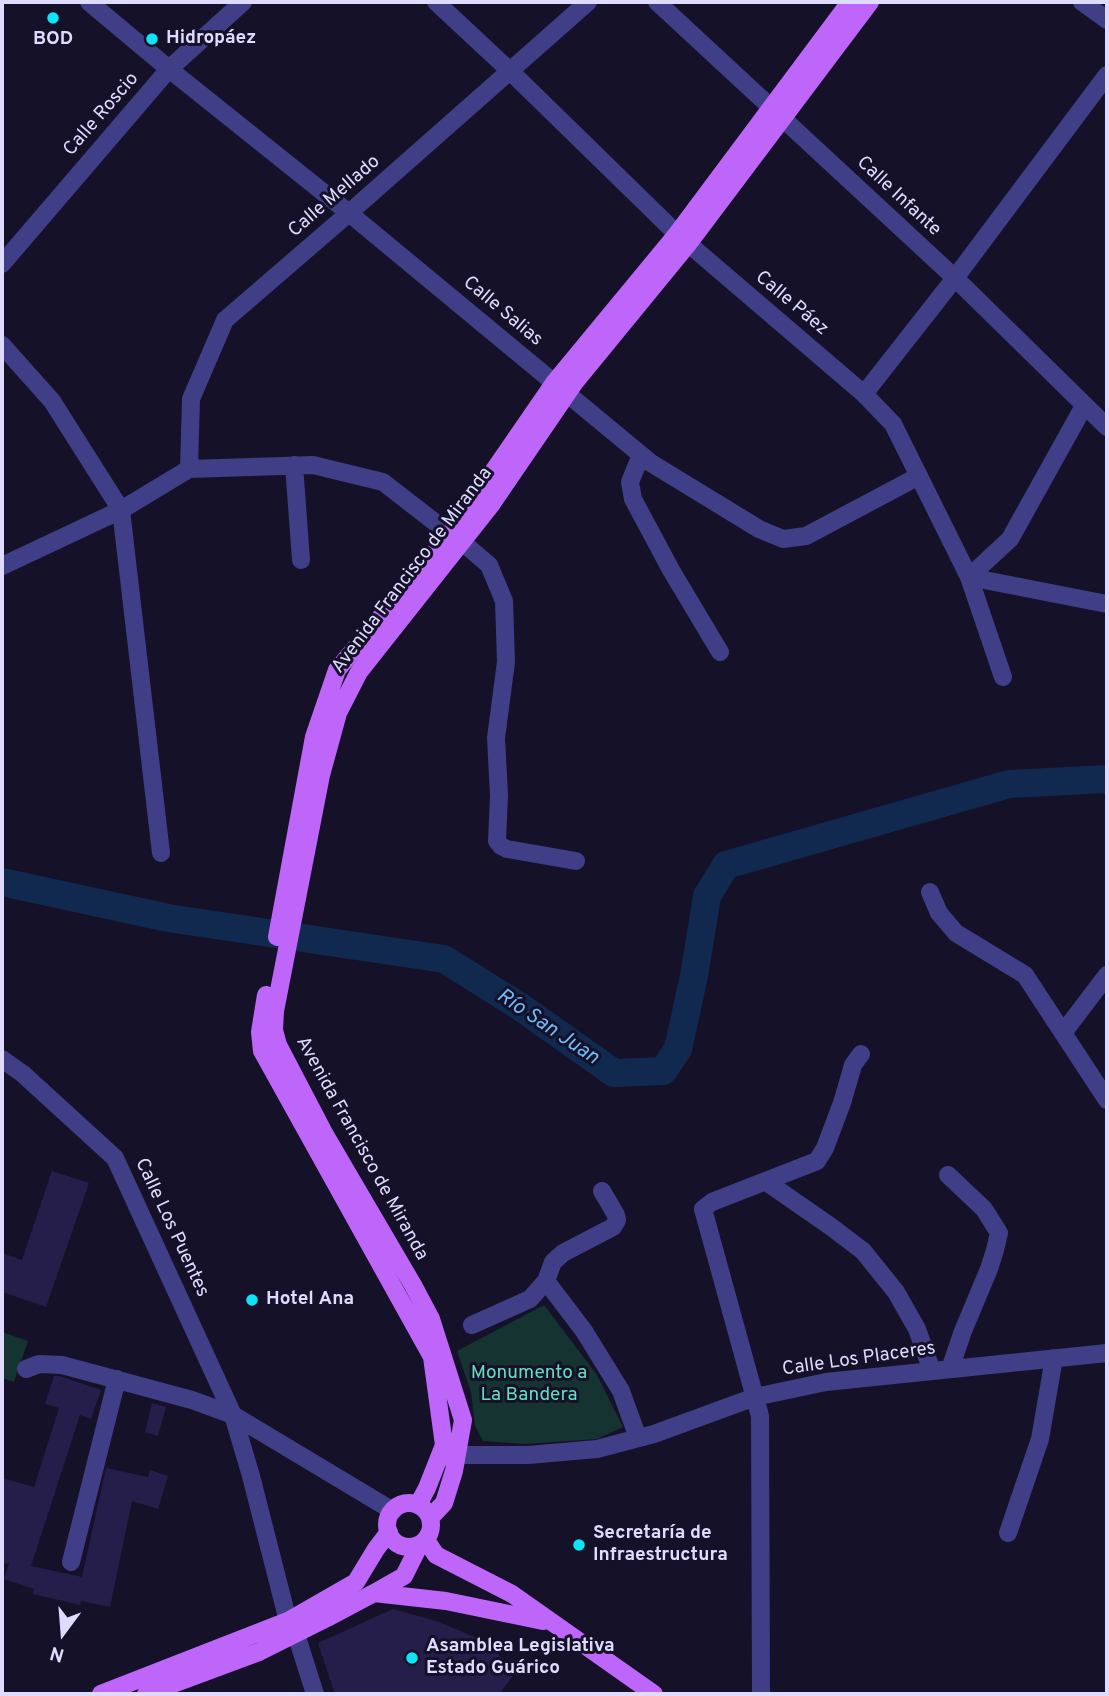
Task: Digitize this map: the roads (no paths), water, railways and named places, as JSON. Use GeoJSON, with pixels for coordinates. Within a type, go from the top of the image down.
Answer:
{"type":"FeatureCollection","features":[{"type":"Feature","properties":{"kind":"main road","name":"Avenida Francisco de Miranda"},"geometry":{"type":"LineString","coordinates":[[424,1512],[427,1488],[444,1445],[432,1357],[262,1051],[260,1032],[269,1012],[297,864],[314,737],[337,670],[456,538],[560,389],[683,239],[776,113],[850,2]]}},
{"type":"Feature","properties":{"kind":"main road","name":"Avenida Francisco de Miranda"},"geometry":{"type":"LineString","coordinates":[[776,113],[870,2]]}},
{"type":"Feature","properties":{"kind":"main road","name":"Avenida Francisco de Miranda"},"geometry":{"type":"LineString","coordinates":[[269,1012],[278,1045],[324,1133],[431,1319],[463,1420],[454,1471],[444,1503],[424,1512]]}},
{"type":"Feature","properties":{"kind":"main road"},"geometry":{"type":"LineString","coordinates":[[101,1694],[292,1627],[374,1593],[404,1576],[430,1533],[424,1512],[405,1504],[393,1511],[389,1517],[388,1532],[392,1539],[405,1546],[413,1547],[423,1542]]}},
{"type":"Feature","properties":{"kind":"main road"},"geometry":{"type":"LineString","coordinates":[[146,1694],[258,1652],[356,1582],[388,1532]]}},
{"type":"Feature","properties":{"kind":"main road"},"geometry":{"type":"LineString","coordinates":[[423,1542],[436,1555],[512,1594],[654,1694]]}},
{"type":"Feature","properties":{"kind":"main road"},"geometry":{"type":"LineString","coordinates":[[374,1593],[446,1601],[552,1622]]}},
{"type":"Feature","properties":{"kind":"street","name":"Calle Salias"},"geometry":{"type":"LineString","coordinates":[[89,2],[651,463],[759,529],[783,539],[806,537],[919,476]]}},
{"type":"Feature","properties":{"kind":"street","name":"Calle Roscio"},"geometry":{"type":"LineString","coordinates":[[2,264],[169,69],[243,2]]}},
{"type":"Feature","properties":{"kind":"street","name":"Calle Páez"},"geometry":{"type":"LineString","coordinates":[[436,2],[683,239],[864,394],[893,424],[969,577],[1003,677]]}},
{"type":"Feature","properties":{"kind":"street","name":"Calle Mellado"},"geometry":{"type":"LineString","coordinates":[[189,469],[191,399],[225,320],[588,2]]}},
{"type":"Feature","properties":{"kind":"street","name":"Calle Infante"},"geometry":{"type":"LineString","coordinates":[[657,2],[955,278],[1107,427]]}},
{"type":"Feature","properties":{"kind":"street"},"geometry":{"type":"LineString","coordinates":[[1082,2],[1107,20]]}},
{"type":"Feature","properties":{"kind":"street"},"geometry":{"type":"LineString","coordinates":[[864,394],[1107,75]]}},
{"type":"Feature","properties":{"kind":"street"},"geometry":{"type":"LineString","coordinates":[[2,345],[52,401],[121,510],[161,853]]}},
{"type":"Feature","properties":{"kind":"street"},"geometry":{"type":"LineString","coordinates":[[969,577],[1010,539],[1084,407]]}},
{"type":"Feature","properties":{"kind":"street"},"geometry":{"type":"LineString","coordinates":[[641,455],[630,482],[633,499],[720,652]]}},
{"type":"Feature","properties":{"kind":"street"},"geometry":{"type":"LineString","coordinates":[[294,465],[301,560]]}},
{"type":"Feature","properties":{"kind":"street"},"geometry":{"type":"LineString","coordinates":[[2,566],[121,510],[189,469],[313,465],[383,482],[489,565],[504,601],[506,662],[496,738],[499,795],[497,841],[507,849],[576,861]]}},
{"type":"Feature","properties":{"kind":"street"},"geometry":{"type":"LineString","coordinates":[[969,577],[1107,604]]}},
{"type":"Feature","properties":{"kind":"street"},"geometry":{"type":"LineString","coordinates":[[930,892],[939,913],[956,933],[1025,975],[1107,1100]]}},
{"type":"Feature","properties":{"kind":"street"},"geometry":{"type":"LineString","coordinates":[[1063,1033],[1107,978]]}},
{"type":"Feature","properties":{"kind":"street"},"geometry":{"type":"LineString","coordinates":[[761,1694],[760,1416],[703,1209],[712,1202],[817,1161],[825,1148],[842,1103],[853,1065],[861,1054]]}},
{"type":"Feature","properties":{"kind":"street","name":"Calle Los Puentes"},"geometry":{"type":"LineString","coordinates":[[2,1059],[23,1074],[116,1158],[233,1415],[292,1627],[315,1694]]}},
{"type":"Feature","properties":{"kind":"street"},"geometry":{"type":"LineString","coordinates":[[941,1370],[963,1331],[989,1269],[999,1233],[984,1209],[948,1175]]}},
{"type":"Feature","properties":{"kind":"street"},"geometry":{"type":"LineString","coordinates":[[765,1181],[863,1251],[897,1292],[941,1370]]}},
{"type":"Feature","properties":{"kind":"street"},"geometry":{"type":"LineString","coordinates":[[472,1325],[530,1299],[546,1281],[553,1262],[563,1253],[613,1227],[617,1220],[616,1215],[602,1191]]}},
{"type":"Feature","properties":{"kind":"street"},"geometry":{"type":"LineString","coordinates":[[546,1281],[584,1331],[621,1391],[638,1438]]}},
{"type":"Feature","properties":{"kind":"street","name":"Calle Los Placeres"},"geometry":{"type":"LineString","coordinates":[[457,1455],[528,1455],[597,1449],[654,1434],[755,1397],[826,1381],[1107,1353]]}},
{"type":"Feature","properties":{"kind":"street"},"geometry":{"type":"LineString","coordinates":[[1008,1533],[1040,1439],[1054,1358]]}},
{"type":"Feature","properties":{"kind":"street"},"geometry":{"type":"LineString","coordinates":[[26,1369],[39,1364],[62,1365],[192,1399],[233,1415],[393,1511]]}},
{"type":"Feature","properties":{"kind":"street"},"geometry":{"type":"LineString","coordinates":[[71,1562],[117,1379]]}},
{"type":"Feature","properties":{"kind":"waterway","name":"Río San Juan"},"geometry":{"type":"LineString","coordinates":[[2,882],[168,918],[444,959],[519,1006],[614,1073],[663,1071],[678,1049],[694,976],[707,896],[726,865],[1009,784],[1107,779]]}},
{"type":"Feature","properties":{"kind":"place","name":"BOD"},"geometry":{"type":"Point","coordinates":[53,18]}},
{"type":"Feature","properties":{"kind":"place","name":"Hidropáez"},"geometry":{"type":"Point","coordinates":[152,39]}},
{"type":"Feature","properties":{"kind":"place","name":"Hotel Ana"},"geometry":{"type":"Point","coordinates":[252,1300]}},
{"type":"Feature","properties":{"kind":"place","name":"Secretaría de Infraestructura"},"geometry":{"type":"Point","coordinates":[579,1545]}},
{"type":"Feature","properties":{"kind":"place","name":"Asamblea Legislativa Estado Guárico"},"geometry":{"type":"Point","coordinates":[412,1658]}},
{"type":"Feature","properties":{"kind":"park label","name":"Monumento a La Bandera"},"geometry":{"type":"Point","coordinates":[529,1385]}}]}
